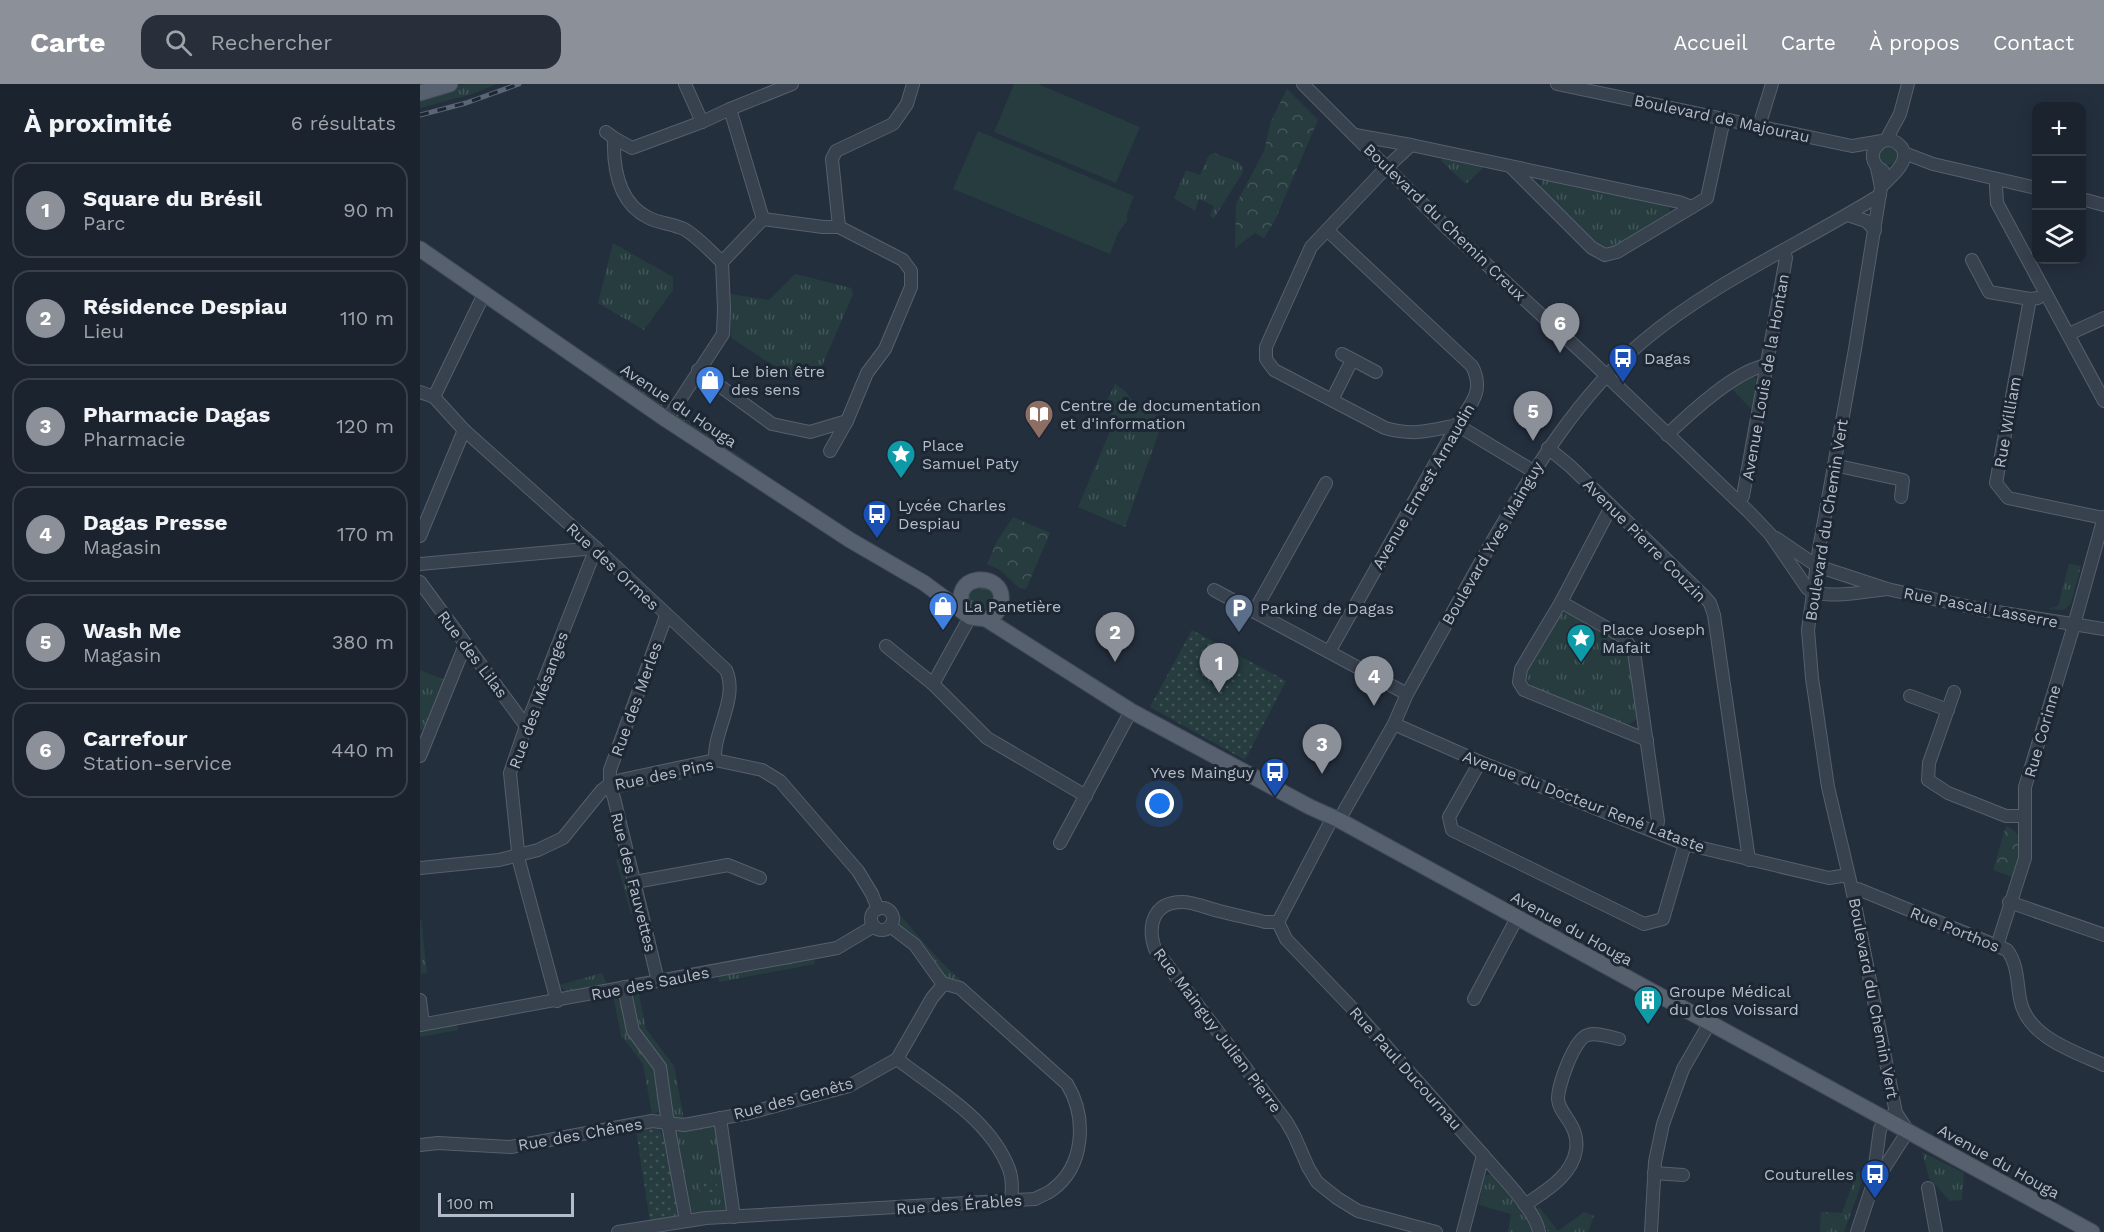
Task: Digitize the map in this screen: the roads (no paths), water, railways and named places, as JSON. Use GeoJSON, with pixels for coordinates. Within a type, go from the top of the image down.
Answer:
{"type":"FeatureCollection","features":[{"type":"Feature","properties":{"kind":"main road"},"geometry":{"type":"LineString","coordinates":[[420,93],[450,84]]}},
{"type":"Feature","properties":{"kind":"main road","name":"Avenue du Houga"},"geometry":{"type":"LineString","coordinates":[[420,249],[667,420],[850,540],[924,583],[968,615]]}},
{"type":"Feature","properties":{"kind":"main road"},"geometry":{"type":"LineString","coordinates":[[981,579],[993,583],[1001,593],[1002,599],[992,616],[968,615],[960,602],[963,589],[974,580],[981,579]]}},
{"type":"Feature","properties":{"kind":"main road","name":"Avenue du Houga"},"geometry":{"type":"LineString","coordinates":[[924,583],[963,589]]}},
{"type":"Feature","properties":{"kind":"main road","name":"Avenue du Houga"},"geometry":{"type":"LineString","coordinates":[[992,616],[1038,651],[1131,711],[1336,819],[1709,1023],[1891,1116],[1908,1131],[2092,1232]]}},
{"type":"Feature","properties":{"kind":"street"},"geometry":{"type":"LineString","coordinates":[[685,84],[702,122]]}},
{"type":"Feature","properties":{"kind":"street"},"geometry":{"type":"LineString","coordinates":[[667,420],[723,334],[722,262],[681,228],[650,219],[638,212],[625,196],[616,175],[610,135],[632,148],[702,122],[792,84]]}},
{"type":"Feature","properties":{"kind":"street"},"geometry":{"type":"LineString","coordinates":[[839,227],[832,159],[836,151],[893,124],[906,104],[913,84]]}},
{"type":"Feature","properties":{"kind":"street","name":"Boulevard du Chemin Creux"},"geometry":{"type":"LineString","coordinates":[[1303,84],[1446,227],[1738,501],[1770,534],[1816,571]]}},
{"type":"Feature","properties":{"kind":"street","name":"Boulevard de Majourau"},"geometry":{"type":"LineString","coordinates":[[1557,84],[1852,146],[1883,142]]}},
{"type":"Feature","properties":{"kind":"street"},"geometry":{"type":"LineString","coordinates":[[1759,126],[1772,84]]}},
{"type":"Feature","properties":{"kind":"street"},"geometry":{"type":"LineString","coordinates":[[1881,191],[1900,158],[1900,114],[1908,84]]}},
{"type":"Feature","properties":{"kind":"street"},"geometry":{"type":"LineString","coordinates":[[730,109],[764,219]]}},
{"type":"Feature","properties":{"kind":"street"},"geometry":{"type":"LineString","coordinates":[[1900,114],[1883,142],[1874,149],[1875,165],[1886,172],[1900,158]]}},
{"type":"Feature","properties":{"kind":"street"},"geometry":{"type":"LineString","coordinates":[[1511,167],[1592,248],[1605,255],[1617,252],[1707,198],[1724,118]]}},
{"type":"Feature","properties":{"kind":"street"},"geometry":{"type":"LineString","coordinates":[[1355,135],[1679,201],[1692,207]]}},
{"type":"Feature","properties":{"kind":"street"},"geometry":{"type":"LineString","coordinates":[[1883,142],[1893,141],[1900,158]]}},
{"type":"Feature","properties":{"kind":"street"},"geometry":{"type":"LineString","coordinates":[[1411,146],[1386,167],[1311,247],[1266,347],[1266,359],[1274,370],[1385,429],[1404,433],[1422,433],[1456,425],[1533,471]]}},
{"type":"Feature","properties":{"kind":"street","name":"Boulevard de Majourau"},"geometry":{"type":"LineString","coordinates":[[1852,146],[1875,165]]}},
{"type":"Feature","properties":{"kind":"street"},"geometry":{"type":"LineString","coordinates":[[1900,158],[2032,187]]}},
{"type":"Feature","properties":{"kind":"street","name":"Boulevard du Chemin Vert"},"geometry":{"type":"LineString","coordinates":[[1875,165],[1881,191],[1833,465],[1808,630],[1812,678],[1828,788],[1852,889],[1891,1116]]}},
{"type":"Feature","properties":{"kind":"street"},"geometry":{"type":"LineString","coordinates":[[1997,179],[1997,203],[2104,400]]}},
{"type":"Feature","properties":{"kind":"street","name":"Boulevard Yves Mainguy"},"geometry":{"type":"LineString","coordinates":[[1336,819],[1394,724],[1407,694],[1533,471],[1561,429],[1606,376],[1641,343],[1684,309],[1848,214],[1881,191]]}},
{"type":"Feature","properties":{"kind":"street"},"geometry":{"type":"LineString","coordinates":[[2086,200],[2104,205]]}},
{"type":"Feature","properties":{"kind":"street"},"geometry":{"type":"LineString","coordinates":[[1848,214],[1866,221],[1875,230]]}},
{"type":"Feature","properties":{"kind":"street"},"geometry":{"type":"LineString","coordinates":[[722,262],[764,219]]}},
{"type":"Feature","properties":{"kind":"street"},"geometry":{"type":"LineString","coordinates":[[764,219],[839,227],[903,260],[911,271],[911,287],[885,349],[867,373],[847,421],[830,451]]}},
{"type":"Feature","properties":{"kind":"street","name":"Avenue Ernest Arnaudin"},"geometry":{"type":"LineString","coordinates":[[1327,230],[1472,366],[1477,376],[1478,388],[1475,398],[1456,425],[1329,652]]}},
{"type":"Feature","properties":{"kind":"street","name":"Avenue Louis de la Hontan"},"geometry":{"type":"LineString","coordinates":[[1738,501],[1743,496],[1786,258],[1784,251]]}},
{"type":"Feature","properties":{"kind":"street"},"geometry":{"type":"LineString","coordinates":[[1972,260],[1989,292],[2030,299],[2048,296]]}},
{"type":"Feature","properties":{"kind":"street"},"geometry":{"type":"LineString","coordinates":[[420,392],[434,397],[484,294]]}},
{"type":"Feature","properties":{"kind":"street","name":"Rue William"},"geometry":{"type":"LineString","coordinates":[[2030,299],[1996,483],[2008,498],[2104,517]]}},
{"type":"Feature","properties":{"kind":"street"},"geometry":{"type":"LineString","coordinates":[[2069,334],[2104,318]]}},
{"type":"Feature","properties":{"kind":"street"},"geometry":{"type":"LineString","coordinates":[[1332,400],[1347,357],[1376,372]]}},
{"type":"Feature","properties":{"kind":"street"},"geometry":{"type":"LineString","coordinates":[[1667,435],[1728,384],[1757,366],[1767,365]]}},
{"type":"Feature","properties":{"kind":"street"},"geometry":{"type":"LineString","coordinates":[[698,370],[772,424],[810,432],[847,421]]}},
{"type":"Feature","properties":{"kind":"street","name":"Rue des Ormes"},"geometry":{"type":"LineString","coordinates":[[434,397],[464,430],[596,548],[726,670],[729,677],[729,692],[715,760]]}},
{"type":"Feature","properties":{"kind":"street"},"geometry":{"type":"LineString","coordinates":[[420,536],[464,430]]}},
{"type":"Feature","properties":{"kind":"street","name":"Avenue Pierre Couzin"},"geometry":{"type":"LineString","coordinates":[[1548,448],[1570,466],[1710,603],[1749,860]]}},
{"type":"Feature","properties":{"kind":"street"},"geometry":{"type":"LineString","coordinates":[[1833,465],[1903,480],[1901,497]]}},
{"type":"Feature","properties":{"kind":"street"},"geometry":{"type":"LineString","coordinates":[[1254,612],[1326,483]]}},
{"type":"Feature","properties":{"kind":"street"},"geometry":{"type":"LineString","coordinates":[[1611,507],[1521,669],[1519,682],[1524,690],[1647,740]]}},
{"type":"Feature","properties":{"kind":"street","name":"Rue Corinne"},"geometry":{"type":"LineString","coordinates":[[1997,946],[2009,902],[2025,858],[2025,787],[2104,517]]}},
{"type":"Feature","properties":{"kind":"street","name":"Boulevard du Chemin Creux"},"geometry":{"type":"LineString","coordinates":[[1770,534],[1807,588],[1814,593]]}},
{"type":"Feature","properties":{"kind":"street"},"geometry":{"type":"LineString","coordinates":[[420,564],[596,548]]}},
{"type":"Feature","properties":{"kind":"street","name":"Rue des Mésanges"},"geometry":{"type":"LineString","coordinates":[[556,1001],[518,856],[510,773],[526,726],[596,548]]}},
{"type":"Feature","properties":{"kind":"street"},"geometry":{"type":"LineString","coordinates":[[1794,569],[1816,571]]}},
{"type":"Feature","properties":{"kind":"street","name":"Rue Pascal Lasserre"},"geometry":{"type":"LineString","coordinates":[[1816,571],[1984,610],[2104,629]]}},
{"type":"Feature","properties":{"kind":"street","name":"Rue des Lilas"},"geometry":{"type":"LineString","coordinates":[[420,582],[526,726]]}},
{"type":"Feature","properties":{"kind":"street","name":"Rue Pascal Lasserre"},"geometry":{"type":"LineString","coordinates":[[1814,593],[1831,594],[1887,589]]}},
{"type":"Feature","properties":{"kind":"street"},"geometry":{"type":"LineString","coordinates":[[1214,590],[1407,694]]}},
{"type":"Feature","properties":{"kind":"street"},"geometry":{"type":"LineString","coordinates":[[1560,602],[1623,637],[1634,652],[1658,821],[1656,832]]}},
{"type":"Feature","properties":{"kind":"street"},"geometry":{"type":"LineString","coordinates":[[933,684],[968,615]]}},
{"type":"Feature","properties":{"kind":"street","name":"Rue des Merles"},"geometry":{"type":"LineString","coordinates":[[610,784],[610,770],[666,616]]}},
{"type":"Feature","properties":{"kind":"street"},"geometry":{"type":"LineString","coordinates":[[420,756],[465,645]]}},
{"type":"Feature","properties":{"kind":"street"},"geometry":{"type":"LineString","coordinates":[[886,646],[933,684],[987,738],[1086,796]]}},
{"type":"Feature","properties":{"kind":"street"},"geometry":{"type":"LineString","coordinates":[[1954,692],[1929,763],[1928,780],[1948,793],[2006,816],[2024,816]]}},
{"type":"Feature","properties":{"kind":"street"},"geometry":{"type":"LineString","coordinates":[[1910,696],[1948,710]]}},
{"type":"Feature","properties":{"kind":"street"},"geometry":{"type":"LineString","coordinates":[[1060,843],[1131,711]]}},
{"type":"Feature","properties":{"kind":"street","name":"Avenue du Docteur René Lataste"},"geometry":{"type":"LineString","coordinates":[[1394,724],[1480,762],[1684,844],[1829,878],[1848,875]]}},
{"type":"Feature","properties":{"kind":"street","name":"Rue des Pins"},"geometry":{"type":"LineString","coordinates":[[420,868],[518,856],[538,850],[563,838],[589,804],[610,784],[715,760],[762,770],[780,781],[858,871],[878,909]]}},
{"type":"Feature","properties":{"kind":"street"},"geometry":{"type":"LineString","coordinates":[[1480,762],[1449,817],[1452,830],[1644,924],[1664,919],[1684,844]]}},
{"type":"Feature","properties":{"kind":"street","name":"Rue des Fauvettes"},"geometry":{"type":"LineString","coordinates":[[610,784],[610,792],[635,882],[658,981]]}},
{"type":"Feature","properties":{"kind":"street"},"geometry":{"type":"LineString","coordinates":[[1278,922],[1336,819]]}},
{"type":"Feature","properties":{"kind":"street"},"geometry":{"type":"LineString","coordinates":[[635,882],[728,865],[760,878]]}},
{"type":"Feature","properties":{"kind":"street","name":"Rue Porthos"},"geometry":{"type":"LineString","coordinates":[[1852,889],[1858,889],[2007,950],[2014,962],[2021,1006],[2033,1025],[2055,1042],[2104,1065]]}},
{"type":"Feature","properties":{"kind":"street","name":"Rue Mainguy Julien Pierre"},"geometry":{"type":"LineString","coordinates":[[1278,922],[1265,922],[1182,902],[1166,904],[1155,914],[1150,936],[1155,949],[1286,1120],[1317,1182],[1358,1212],[1436,1232]]}},
{"type":"Feature","properties":{"kind":"street"},"geometry":{"type":"LineString","coordinates":[[2009,902],[2104,935]]}},
{"type":"Feature","properties":{"kind":"street"},"geometry":{"type":"LineString","coordinates":[[884,908],[890,911],[893,921],[890,926],[880,929],[874,926],[872,916],[878,909],[884,908]]}},
{"type":"Feature","properties":{"kind":"street"},"geometry":{"type":"LineString","coordinates":[[1474,999],[1516,918]]}},
{"type":"Feature","properties":{"kind":"street","name":"Rue Paul Ducournau"},"geometry":{"type":"LineString","coordinates":[[1278,922],[1286,939],[1353,1009],[1483,1155],[1538,1222],[1539,1232]]}},
{"type":"Feature","properties":{"kind":"street","name":"Rue des Saules"},"geometry":{"type":"LineString","coordinates":[[422,1025],[837,948],[874,926]]}},
{"type":"Feature","properties":{"kind":"street","name":"Rue des Érables"},"geometry":{"type":"LineString","coordinates":[[618,1232],[686,1221],[734,1217],[1035,1199],[1051,1191],[1076,1156],[1080,1138],[1075,1097],[1066,1084],[960,988],[942,983],[915,945],[890,926]]}},
{"type":"Feature","properties":{"kind":"street"},"geometry":{"type":"LineString","coordinates":[[942,983],[942,987],[932,998],[897,1059],[970,1115],[992,1139],[1009,1170],[1012,1184],[1011,1201]]}},
{"type":"Feature","properties":{"kind":"street"},"geometry":{"type":"LineString","coordinates":[[624,987],[633,1031],[660,1068],[686,1221]]}},
{"type":"Feature","properties":{"kind":"street"},"geometry":{"type":"LineString","coordinates":[[420,1000],[422,1025]]}},
{"type":"Feature","properties":{"kind":"street"},"geometry":{"type":"LineString","coordinates":[[1651,1232],[1654,1173],[1663,1124],[1683,1069],[1709,1023]]}},
{"type":"Feature","properties":{"kind":"street"},"geometry":{"type":"LineString","coordinates":[[1525,1205],[1567,1173],[1574,1158],[1577,1141],[1575,1131],[1558,1099],[1575,1044],[1584,1036],[1591,1034],[1619,1039]]}},
{"type":"Feature","properties":{"kind":"street","name":"Rue des Genêts"},"geometry":{"type":"LineString","coordinates":[[668,1124],[684,1125],[749,1113],[849,1086],[897,1059]]}},
{"type":"Feature","properties":{"kind":"street"},"geometry":{"type":"LineString","coordinates":[[1857,1232],[1872,1187],[1880,1129],[1891,1116]]}},
{"type":"Feature","properties":{"kind":"street"},"geometry":{"type":"LineString","coordinates":[[720,1118],[734,1217]]}},
{"type":"Feature","properties":{"kind":"street","name":"Rue des Chênes"},"geometry":{"type":"LineString","coordinates":[[420,1144],[511,1147],[652,1121],[668,1124]]}},
{"type":"Feature","properties":{"kind":"street"},"geometry":{"type":"LineString","coordinates":[[1872,1187],[1908,1131]]}},
{"type":"Feature","properties":{"kind":"street"},"geometry":{"type":"LineString","coordinates":[[1463,1232],[1483,1155]]}},
{"type":"Feature","properties":{"kind":"street"},"geometry":{"type":"LineString","coordinates":[[1654,1173],[1683,1175]]}},
{"type":"Feature","properties":{"kind":"street"},"geometry":{"type":"LineString","coordinates":[[1928,1188],[1936,1232]]}},
{"type":"Feature","properties":{"kind":"railway"},"geometry":{"type":"LineString","coordinates":[[420,115],[466,103],[519,84]]}},
{"type":"Feature","properties":{"kind":"place","name":"Carrefour"},"geometry":{"type":"Point","coordinates":[1560,353]}},
{"type":"Feature","properties":{"kind":"place","name":"Dagas"},"geometry":{"type":"Point","coordinates":[1623,384]}},
{"type":"Feature","properties":{"kind":"place","name":"Le bien être des sens"},"geometry":{"type":"Point","coordinates":[710,406]}},
{"type":"Feature","properties":{"kind":"place","name":"Centre de documentation et d'information"},"geometry":{"type":"Point","coordinates":[1039,440]}},
{"type":"Feature","properties":{"kind":"place","name":"Wash Me"},"geometry":{"type":"Point","coordinates":[1533,441]}},
{"type":"Feature","properties":{"kind":"place","name":"Place Samuel Paty"},"geometry":{"type":"Point","coordinates":[901,480]}},
{"type":"Feature","properties":{"kind":"place","name":"Lycée Charles Despiau"},"geometry":{"type":"Point","coordinates":[877,540]}},
{"type":"Feature","properties":{"kind":"place","name":"La Panetière"},"geometry":{"type":"Point","coordinates":[943,632]}},
{"type":"Feature","properties":{"kind":"place","name":"Parking de Dagas"},"geometry":{"type":"Point","coordinates":[1239,634]}},
{"type":"Feature","properties":{"kind":"place","name":"Résidence Despiau"},"geometry":{"type":"Point","coordinates":[1115,662]}},
{"type":"Feature","properties":{"kind":"place","name":"Place Joseph Mafait"},"geometry":{"type":"Point","coordinates":[1581,664]}},
{"type":"Feature","properties":{"kind":"place","name":"Square du Brésil"},"geometry":{"type":"Point","coordinates":[1219,693]}},
{"type":"Feature","properties":{"kind":"place","name":"Dagas Presse"},"geometry":{"type":"Point","coordinates":[1374,706]}},
{"type":"Feature","properties":{"kind":"place","name":"Pharmacie Dagas"},"geometry":{"type":"Point","coordinates":[1322,774]}},
{"type":"Feature","properties":{"kind":"place","name":"Yves Mainguy"},"geometry":{"type":"Point","coordinates":[1275,798]}},
{"type":"Feature","properties":{"kind":"place","name":"Groupe Médical du Clos Voissard"},"geometry":{"type":"Point","coordinates":[1648,1026]}},
{"type":"Feature","properties":{"kind":"place","name":"Couturelles"},"geometry":{"type":"Point","coordinates":[1875,1200]}}]}
